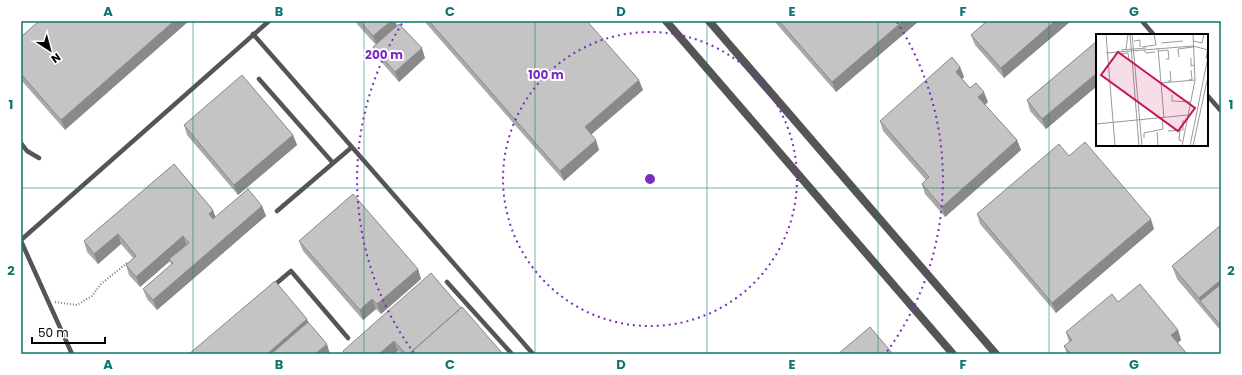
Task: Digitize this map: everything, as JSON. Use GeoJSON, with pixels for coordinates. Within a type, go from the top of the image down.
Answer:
{"type":"FeatureCollection","features":[{"type":"Feature","properties":{"kind":"street"},"geometry":{"type":"LineString","coordinates":[[666,21],[953,354]]}},
{"type":"Feature","properties":{"kind":"street"},"geometry":{"type":"LineString","coordinates":[[709,21],[996,354]]}},
{"type":"Feature","properties":{"kind":"lane"},"geometry":{"type":"LineString","coordinates":[[72,354],[21,241],[269,21]]}},
{"type":"Feature","properties":{"kind":"lane"},"geometry":{"type":"LineString","coordinates":[[1142,21],[1153,34]]}},
{"type":"Feature","properties":{"kind":"lane"},"geometry":{"type":"LineString","coordinates":[[253,34],[533,354]]}},
{"type":"Feature","properties":{"kind":"lane"},"geometry":{"type":"LineString","coordinates":[[259,79],[333,163]]}},
{"type":"Feature","properties":{"kind":"lane"},"geometry":{"type":"LineString","coordinates":[[1208,96],[1221,111]]}},
{"type":"Feature","properties":{"kind":"lane"},"geometry":{"type":"LineString","coordinates":[[21,142],[27,151],[39,158]]}},
{"type":"Feature","properties":{"kind":"lane"},"geometry":{"type":"LineString","coordinates":[[277,211],[352,147]]}},
{"type":"Feature","properties":{"kind":"lane"},"geometry":{"type":"LineString","coordinates":[[267,292],[291,271],[348,338]]}},
{"type":"Feature","properties":{"kind":"lane"},"geometry":{"type":"LineString","coordinates":[[447,282],[512,354]]}},
{"type":"Feature","properties":{"kind":"path"},"geometry":{"type":"LineString","coordinates":[[48,301],[77,305],[92,296],[101,284],[127,263]]}},
{"type":"Feature","properties":{"kind":"building"},"geometry":{"type":"Polygon","coordinates":[[[39,21],[174,21],[61,120],[21,74],[21,37],[39,21]]]}},
{"type":"Feature","properties":{"kind":"building"},"geometry":{"type":"Polygon","coordinates":[[[360,21],[391,21],[373,36],[360,21]]]}},
{"type":"Feature","properties":{"kind":"building"},"geometry":{"type":"Polygon","coordinates":[[[429,21],[587,21],[639,80],[585,127],[596,140],[560,171],[429,21]]]}},
{"type":"Feature","properties":{"kind":"building"},"geometry":{"type":"Polygon","coordinates":[[[779,21],[903,21],[832,82],[779,21]]]}},
{"type":"Feature","properties":{"kind":"building"},"geometry":{"type":"Polygon","coordinates":[[[987,21],[1055,21],[1001,68],[971,35],[987,21]]]}},
{"type":"Feature","properties":{"kind":"building"},"geometry":{"type":"Polygon","coordinates":[[[399,24],[422,48],[395,72],[373,47],[399,24]]]}},
{"type":"Feature","properties":{"kind":"building"},"geometry":{"type":"Polygon","coordinates":[[[1096,42],[1096,74],[1042,119],[1027,100],[1096,42]]]}},
{"type":"Feature","properties":{"kind":"building"},"geometry":{"type":"Polygon","coordinates":[[[952,57],[960,67],[956,72],[970,88],[976,83],[984,92],[978,97],[1017,140],[942,207],[922,184],[929,177],[880,121],[952,57]]]}},
{"type":"Feature","properties":{"kind":"building"},"geometry":{"type":"Polygon","coordinates":[[[242,75],[293,135],[234,185],[184,125],[242,75]]]}},
{"type":"Feature","properties":{"kind":"building"},"geometry":{"type":"Polygon","coordinates":[[[1085,142],[1151,219],[1052,303],[977,214],[1059,144],[1069,156],[1085,142]]]}},
{"type":"Feature","properties":{"kind":"building"},"geometry":{"type":"Polygon","coordinates":[[[174,164],[213,210],[209,214],[213,219],[248,189],[262,206],[153,300],[143,289],[173,263],[169,259],[189,243],[183,236],[136,277],[126,265],[136,256],[118,234],[94,254],[84,241],[174,164]]]}},
{"type":"Feature","properties":{"kind":"building"},"geometry":{"type":"Polygon","coordinates":[[[353,194],[418,269],[377,304],[372,299],[360,310],[299,241],[353,194]]]}},
{"type":"Feature","properties":{"kind":"building"},"geometry":{"type":"Polygon","coordinates":[[[1221,225],[1221,280],[1199,298],[1172,266],[1221,225]]]}},
{"type":"Feature","properties":{"kind":"building"},"geometry":{"type":"Polygon","coordinates":[[[431,273],[461,308],[409,354],[406,354],[394,341],[379,354],[346,354],[343,351],[431,273]]]}},
{"type":"Feature","properties":{"kind":"building"},"geometry":{"type":"Polygon","coordinates":[[[275,281],[307,319],[267,354],[189,354],[275,281]]]}},
{"type":"Feature","properties":{"kind":"building"},"geometry":{"type":"Polygon","coordinates":[[[1140,284],[1178,330],[1171,335],[1187,354],[1071,354],[1064,346],[1072,340],[1066,332],[1112,294],[1118,302],[1140,284]]]}},
{"type":"Feature","properties":{"kind":"building"},"geometry":{"type":"Polygon","coordinates":[[[1221,284],[1221,326],[1200,301],[1221,284]]]}},
{"type":"Feature","properties":{"kind":"building"},"geometry":{"type":"Polygon","coordinates":[[[462,307],[503,354],[409,354],[462,307]]]}},
{"type":"Feature","properties":{"kind":"building"},"geometry":{"type":"Polygon","coordinates":[[[308,322],[327,344],[315,354],[271,354],[308,322]]]}},
{"type":"Feature","properties":{"kind":"building"},"geometry":{"type":"Polygon","coordinates":[[[870,327],[893,354],[838,354],[870,327]]]}}]}
